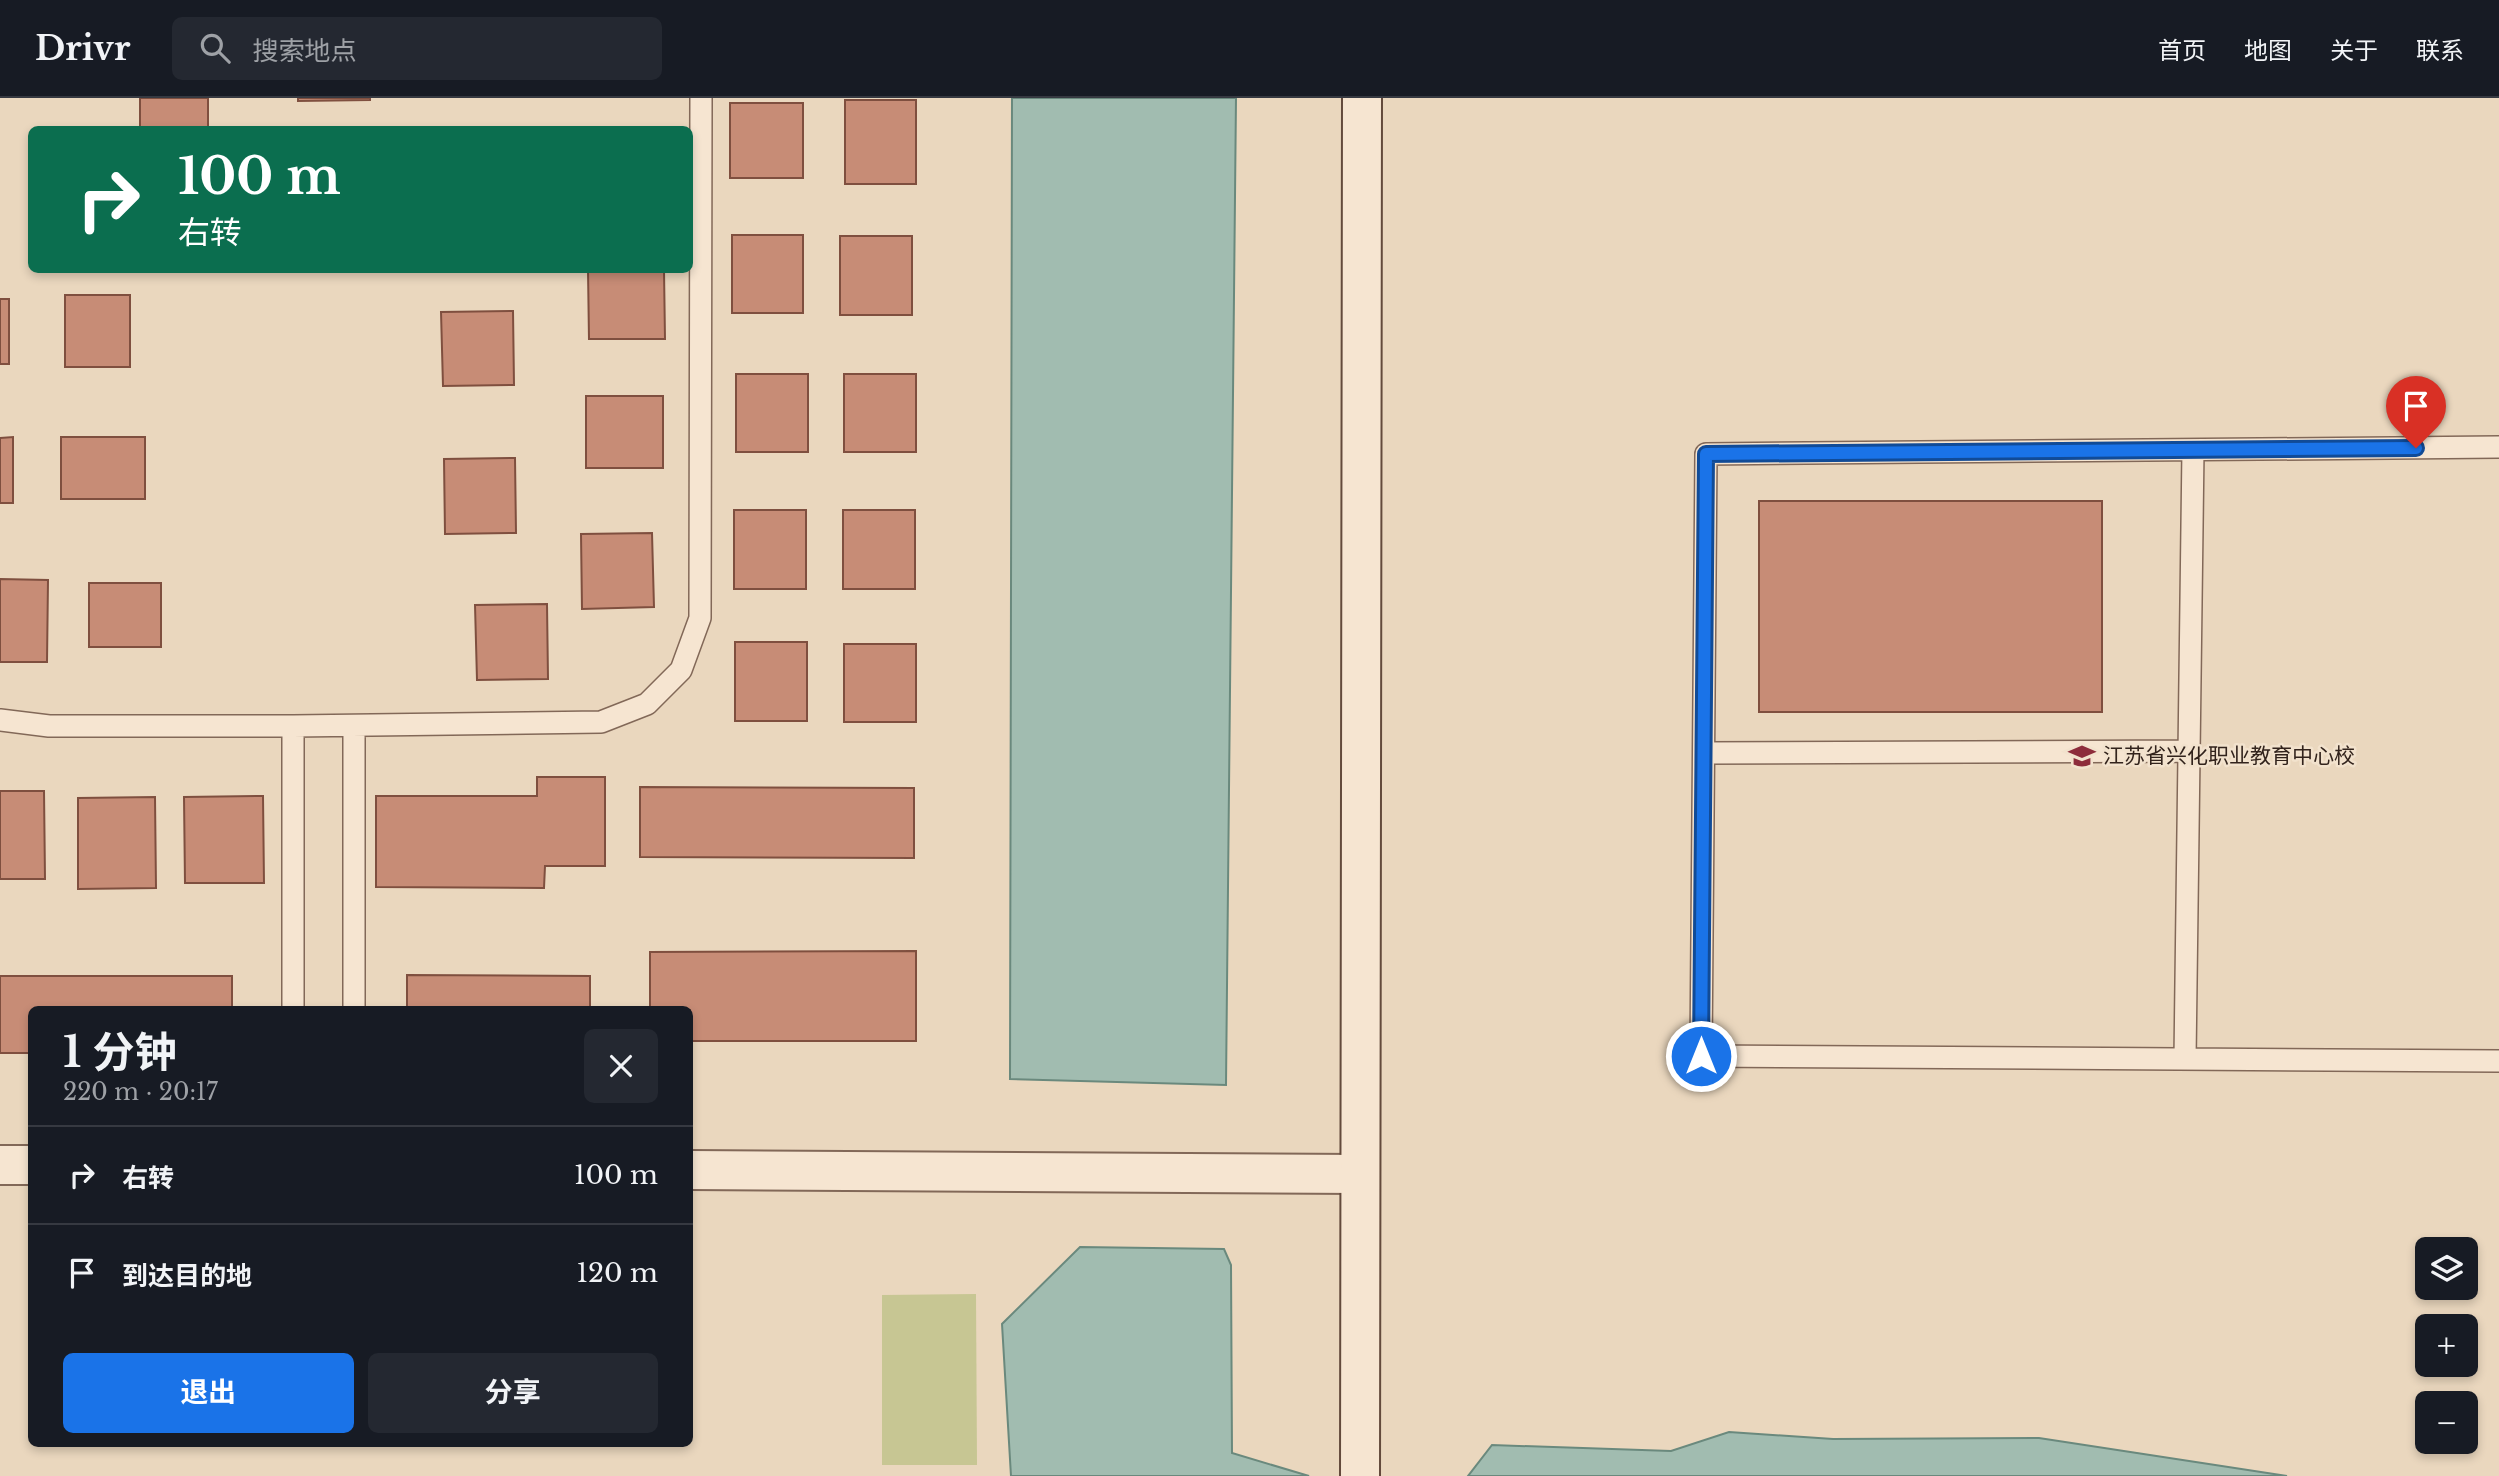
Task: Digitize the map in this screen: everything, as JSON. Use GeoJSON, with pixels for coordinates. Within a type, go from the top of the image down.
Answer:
{"type":"FeatureCollection","features":[{"type":"Feature","properties":{"kind":"main road"},"geometry":{"type":"LineString","coordinates":[[1360,1476],[1362,98]]}},
{"type":"Feature","properties":{"kind":"main road"},"geometry":{"type":"LineString","coordinates":[[0,1165],[28,1165]]}},
{"type":"Feature","properties":{"kind":"main road"},"geometry":{"type":"LineString","coordinates":[[693,1170],[1359,1174]]}},
{"type":"Feature","properties":{"kind":"lane"},"geometry":{"type":"LineString","coordinates":[[0,719],[49,726],[355,726],[601,722],[647,704],[681,670],[701,618],[701,98]]}},
{"type":"Feature","properties":{"kind":"lane"},"geometry":{"type":"LineString","coordinates":[[2499,447],[1706,454],[1701,1056],[2499,1061]]}},
{"type":"Feature","properties":{"kind":"lane"},"geometry":{"type":"LineString","coordinates":[[2185,1059],[2193,450]]}},
{"type":"Feature","properties":{"kind":"lane"},"geometry":{"type":"LineString","coordinates":[[293,726],[293,1006]]}},
{"type":"Feature","properties":{"kind":"lane"},"geometry":{"type":"LineString","coordinates":[[355,726],[355,1006]]}},
{"type":"Feature","properties":{"kind":"lane"},"geometry":{"type":"LineString","coordinates":[[1703,753],[2188,751]]}},
{"type":"Feature","properties":{"kind":"shaded area"},"geometry":{"type":"Polygon","coordinates":[[[1012,98],[1236,98],[1226,1085],[1010,1079],[1012,98]]]}},
{"type":"Feature","properties":{"kind":"shaded area"},"geometry":{"type":"Polygon","coordinates":[[[1080,1247],[1224,1249],[1231,1265],[1232,1453],[1309,1476],[1011,1476],[1002,1324],[1080,1247]]]}},
{"type":"Feature","properties":{"kind":"shaded area"},"geometry":{"type":"Polygon","coordinates":[[[976,1294],[977,1465],[882,1465],[882,1295],[976,1294]]]}},
{"type":"Feature","properties":{"kind":"shaded area"},"geometry":{"type":"Polygon","coordinates":[[[1729,1432],[1833,1439],[2039,1438],[2287,1476],[1468,1476],[1492,1445],[1671,1451],[1729,1432]]]}},
{"type":"Feature","properties":{"kind":"building"},"geometry":{"type":"Polygon","coordinates":[[[140,98],[208,98],[208,126],[140,126],[140,98]]]}},
{"type":"Feature","properties":{"kind":"building"},"geometry":{"type":"Polygon","coordinates":[[[298,98],[370,98],[370,100],[298,101],[298,98]]]}},
{"type":"Feature","properties":{"kind":"building"},"geometry":{"type":"Polygon","coordinates":[[[845,100],[916,100],[916,184],[845,184],[845,100]]]}},
{"type":"Feature","properties":{"kind":"building"},"geometry":{"type":"Polygon","coordinates":[[[730,103],[803,103],[803,178],[730,178],[730,103]]]}},
{"type":"Feature","properties":{"kind":"building"},"geometry":{"type":"Polygon","coordinates":[[[732,235],[803,235],[803,313],[732,313],[732,235]]]}},
{"type":"Feature","properties":{"kind":"building"},"geometry":{"type":"Polygon","coordinates":[[[840,236],[912,236],[912,315],[840,315],[840,236]]]}},
{"type":"Feature","properties":{"kind":"building"},"geometry":{"type":"Polygon","coordinates":[[[588,273],[664,273],[665,339],[589,339],[588,273]]]}},
{"type":"Feature","properties":{"kind":"building"},"geometry":{"type":"Polygon","coordinates":[[[65,295],[130,295],[130,367],[65,367],[65,295]]]}},
{"type":"Feature","properties":{"kind":"building"},"geometry":{"type":"Polygon","coordinates":[[[0,299],[9,299],[9,364],[0,364],[0,299]]]}},
{"type":"Feature","properties":{"kind":"building"},"geometry":{"type":"Polygon","coordinates":[[[513,311],[514,385],[443,386],[441,312],[513,311]]]}},
{"type":"Feature","properties":{"kind":"building"},"geometry":{"type":"Polygon","coordinates":[[[736,374],[808,374],[808,452],[736,452],[736,374]]]}},
{"type":"Feature","properties":{"kind":"building"},"geometry":{"type":"Polygon","coordinates":[[[844,374],[916,374],[916,452],[844,452],[844,374]]]}},
{"type":"Feature","properties":{"kind":"building"},"geometry":{"type":"Polygon","coordinates":[[[586,396],[663,396],[663,468],[586,468],[586,396]]]}},
{"type":"Feature","properties":{"kind":"building"},"geometry":{"type":"Polygon","coordinates":[[[13,437],[13,503],[0,503],[0,438],[13,437]]]}},
{"type":"Feature","properties":{"kind":"building"},"geometry":{"type":"Polygon","coordinates":[[[61,437],[145,437],[145,499],[61,499],[61,437]]]}},
{"type":"Feature","properties":{"kind":"building"},"geometry":{"type":"Polygon","coordinates":[[[515,458],[516,533],[445,534],[444,459],[515,458]]]}},
{"type":"Feature","properties":{"kind":"building"},"geometry":{"type":"Polygon","coordinates":[[[1759,501],[2102,501],[2102,712],[1759,712],[1759,501]]]}},
{"type":"Feature","properties":{"kind":"building"},"geometry":{"type":"Polygon","coordinates":[[[734,510],[806,510],[806,589],[734,589],[734,510]]]}},
{"type":"Feature","properties":{"kind":"building"},"geometry":{"type":"Polygon","coordinates":[[[843,510],[915,510],[915,589],[843,589],[843,510]]]}},
{"type":"Feature","properties":{"kind":"building"},"geometry":{"type":"Polygon","coordinates":[[[652,533],[654,607],[582,609],[581,534],[652,533]]]}},
{"type":"Feature","properties":{"kind":"building"},"geometry":{"type":"Polygon","coordinates":[[[0,579],[48,580],[47,662],[0,662],[0,579]]]}},
{"type":"Feature","properties":{"kind":"building"},"geometry":{"type":"Polygon","coordinates":[[[89,583],[161,583],[161,647],[89,647],[89,583]]]}},
{"type":"Feature","properties":{"kind":"building"},"geometry":{"type":"Polygon","coordinates":[[[547,604],[548,679],[477,680],[475,605],[547,604]]]}},
{"type":"Feature","properties":{"kind":"building"},"geometry":{"type":"Polygon","coordinates":[[[735,642],[807,642],[807,721],[735,721],[735,642]]]}},
{"type":"Feature","properties":{"kind":"building"},"geometry":{"type":"Polygon","coordinates":[[[844,644],[916,644],[916,722],[844,722],[844,644]]]}},
{"type":"Feature","properties":{"kind":"building"},"geometry":{"type":"Polygon","coordinates":[[[537,777],[605,777],[605,866],[545,866],[544,888],[376,887],[376,796],[537,796],[537,777]]]}},
{"type":"Feature","properties":{"kind":"building"},"geometry":{"type":"Polygon","coordinates":[[[640,787],[914,788],[914,858],[640,857],[640,787]]]}},
{"type":"Feature","properties":{"kind":"building"},"geometry":{"type":"Polygon","coordinates":[[[0,791],[44,791],[45,879],[0,879],[0,791]]]}},
{"type":"Feature","properties":{"kind":"building"},"geometry":{"type":"Polygon","coordinates":[[[263,796],[264,883],[185,883],[184,797],[263,796]]]}},
{"type":"Feature","properties":{"kind":"building"},"geometry":{"type":"Polygon","coordinates":[[[155,797],[156,888],[78,889],[78,798],[155,797]]]}},
{"type":"Feature","properties":{"kind":"building"},"geometry":{"type":"Polygon","coordinates":[[[916,951],[916,1041],[693,1041],[693,1006],[650,1006],[650,952],[916,951]]]}},
{"type":"Feature","properties":{"kind":"building"},"geometry":{"type":"Polygon","coordinates":[[[407,975],[590,976],[590,1006],[407,1006],[407,975]]]}},
{"type":"Feature","properties":{"kind":"building"},"geometry":{"type":"Polygon","coordinates":[[[0,976],[232,976],[232,1006],[28,1006],[28,1053],[0,1053],[0,976]]]}},
{"type":"Feature","properties":{"kind":"place","name":"江苏省兴化职业教育中心校"},"geometry":{"type":"Point","coordinates":[2082,756]}},
{"type":"Feature","properties":{"kind":"route"},"geometry":{"type":"LineString","coordinates":[[1701,1056],[1706,454],[2416,448]]}}]}
